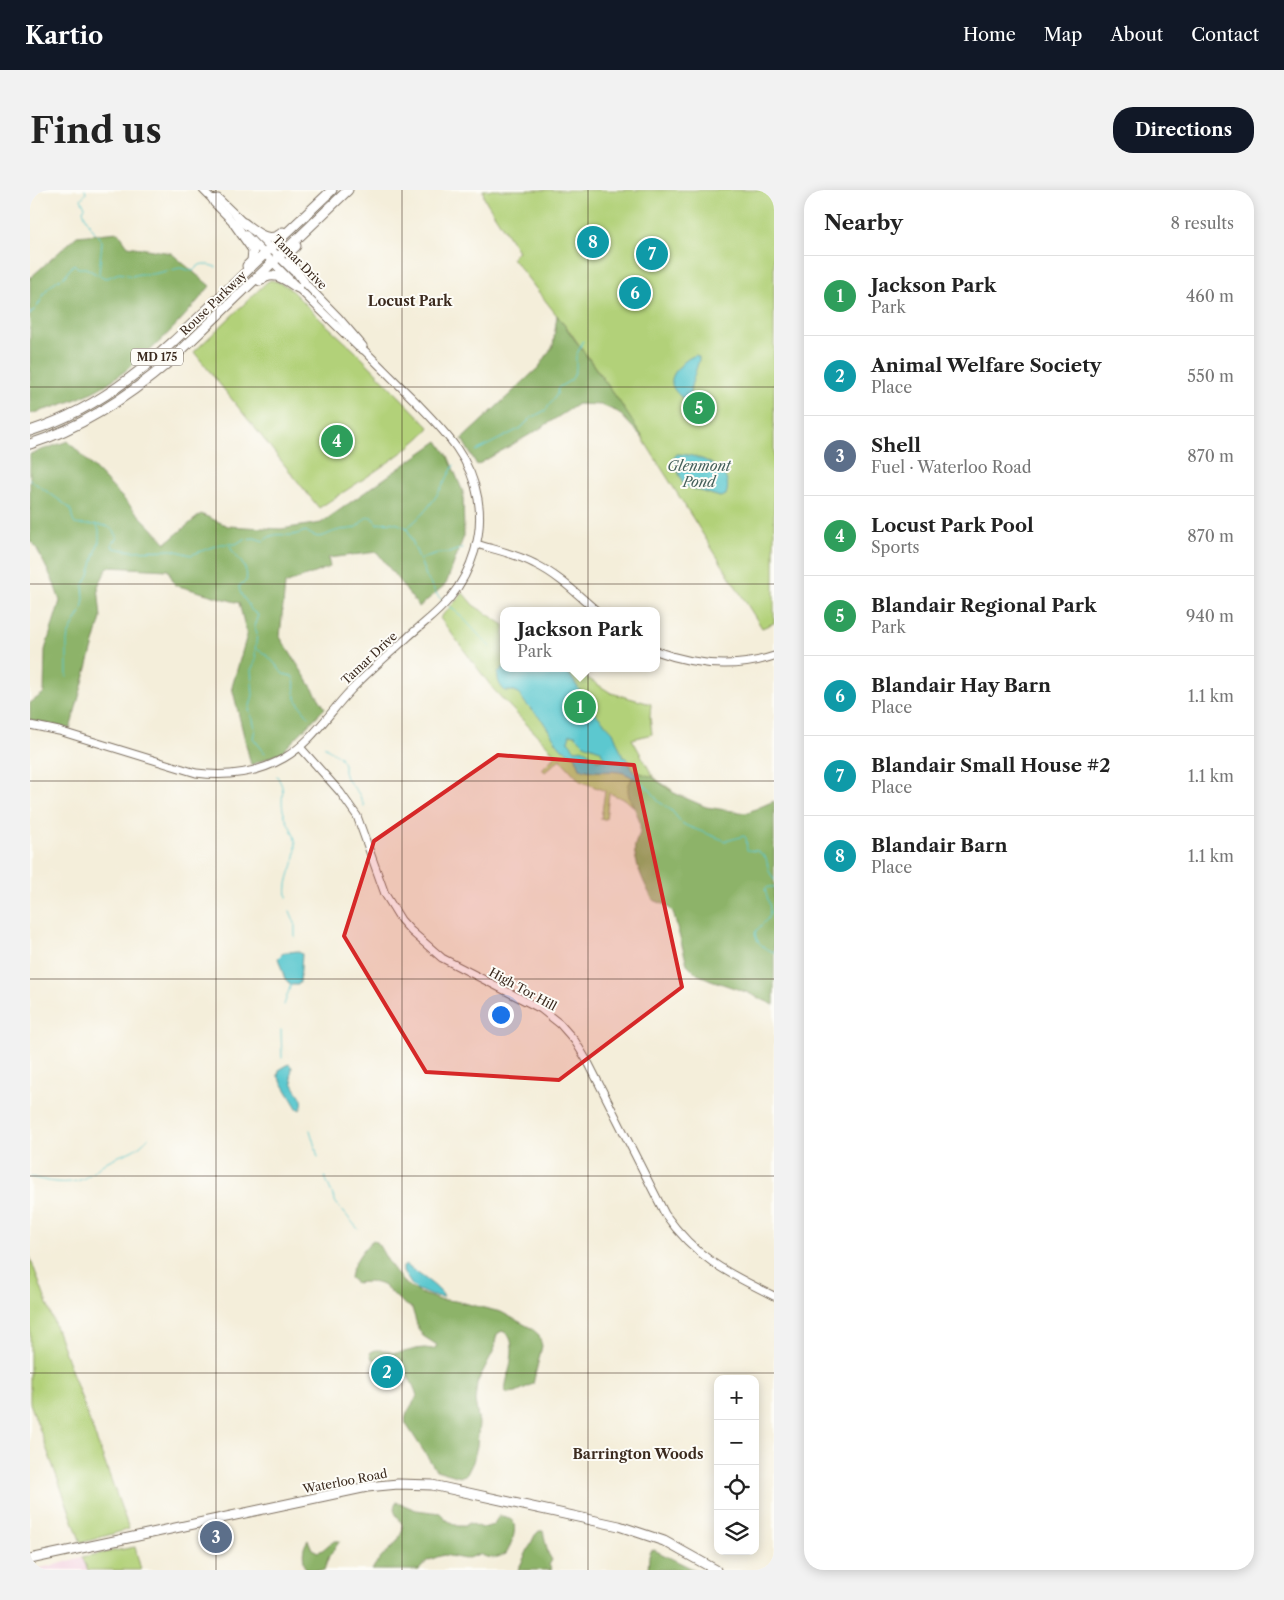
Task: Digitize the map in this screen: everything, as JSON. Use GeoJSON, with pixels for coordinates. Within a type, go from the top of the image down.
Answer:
{"type":"FeatureCollection","features":[{"type":"Feature","properties":{"kind":"main road"},"geometry":{"type":"LineString","coordinates":[[244,223],[263,237],[275,237],[316,200],[331,190]]}},
{"type":"Feature","properties":{"kind":"main road","name":"Rouse Parkway"},"geometry":{"type":"LineString","coordinates":[[30,431],[64,418],[109,394],[145,368],[331,190]]}},
{"type":"Feature","properties":{"kind":"main road","name":"Rouse Parkway"},"geometry":{"type":"LineString","coordinates":[[30,444],[83,422],[131,394],[170,362],[348,190]]}},
{"type":"Feature","properties":{"kind":"main road"},"geometry":{"type":"LineString","coordinates":[[301,285],[290,262],[292,251],[334,204]]}},
{"type":"Feature","properties":{"kind":"main road"},"geometry":{"type":"LineString","coordinates":[[197,319],[252,261],[252,246],[234,223]]}},
{"type":"Feature","properties":{"kind":"main road"},"geometry":{"type":"LineString","coordinates":[[221,312],[236,303],[268,275],[278,276],[301,285]]}},
{"type":"Feature","properties":{"kind":"main road","name":"Waterloo Road"},"geometry":{"type":"LineString","coordinates":[[30,1559],[367,1487],[415,1484],[455,1489],[640,1532],[680,1549],[716,1570]]}},
{"type":"Feature","properties":{"kind":"street","name":"Tamar Drive"},"geometry":{"type":"LineString","coordinates":[[203,190],[212,198],[214,204],[234,223],[268,251]]}},
{"type":"Feature","properties":{"kind":"street","name":"Tamar Drive"},"geometry":{"type":"LineString","coordinates":[[30,725],[59,731],[184,770],[219,776],[244,773],[263,768],[285,758],[319,729],[357,684],[442,607],[466,573],[476,544],[479,527],[478,500],[466,461],[450,438],[365,351],[362,344],[276,260],[244,223],[218,198],[212,198]]}},
{"type":"Feature","properties":{"kind":"street"},"geometry":{"type":"LineString","coordinates":[[476,544],[536,564],[567,585],[592,607]]}},
{"type":"Feature","properties":{"kind":"street"},"geometry":{"type":"LineString","coordinates":[[660,652],[694,662],[720,664],[747,662],[774,656]]}},
{"type":"Feature","properties":{"kind":"street","name":"High Tor Hill"},"geometry":{"type":"LineString","coordinates":[[300,747],[340,792],[357,816],[385,894],[406,926],[442,958],[530,1003],[560,1024],[581,1050],[665,1214],[681,1235],[711,1263],[774,1296]]}},
{"type":"Feature","properties":{"kind":"highlighted area"},"geometry":{"type":"Polygon","coordinates":[[[498,755],[634,765],[682,987],[559,1080],[426,1072],[344,936],[374,841],[498,755]]]}},
{"type":"Feature","properties":{"kind":"shaded area"},"geometry":{"type":"Polygon","coordinates":[[[82,1557],[88,1570],[31,1570],[59,1564],[82,1557]]]}},
{"type":"Feature","properties":{"kind":"green space"},"geometry":{"type":"Polygon","coordinates":[[[483,190],[774,190],[774,623],[762,628],[619,401],[573,336],[512,258],[518,251],[484,198],[483,190]]]}},
{"type":"Feature","properties":{"kind":"green space"},"geometry":{"type":"Polygon","coordinates":[[[118,232],[128,246],[171,253],[210,286],[163,338],[123,373],[80,398],[30,414],[30,278],[77,236],[118,232]]]}},
{"type":"Feature","properties":{"kind":"green space"},"geometry":{"type":"Polygon","coordinates":[[[271,280],[288,287],[356,352],[429,427],[423,435],[396,457],[319,508],[194,352],[271,280]]]}},
{"type":"Feature","properties":{"kind":"green space"},"geometry":{"type":"Polygon","coordinates":[[[557,315],[644,439],[618,412],[601,405],[578,404],[477,465],[462,439],[539,367],[553,346],[557,315]]]}},
{"type":"Feature","properties":{"kind":"green space"},"geometry":{"type":"Polygon","coordinates":[[[68,441],[166,543],[201,514],[228,526],[281,529],[321,523],[438,441],[448,456],[463,492],[464,536],[446,584],[419,607],[377,552],[328,558],[330,567],[285,584],[280,637],[325,708],[282,752],[251,765],[232,687],[247,635],[239,603],[175,585],[168,570],[108,567],[98,586],[101,618],[70,729],[30,720],[30,703],[44,693],[45,650],[60,601],[53,581],[36,547],[30,541],[30,454],[68,441]]]}},
{"type":"Feature","properties":{"kind":"green space"},"geometry":{"type":"Polygon","coordinates":[[[463,593],[473,605],[500,622],[500,672],[578,672],[611,693],[651,704],[652,734],[632,739],[654,778],[672,790],[651,822],[626,800],[609,793],[606,819],[601,819],[605,791],[580,781],[560,759],[545,772],[542,769],[556,755],[494,690],[440,618],[463,593]]]}},
{"type":"Feature","properties":{"kind":"green space"},"geometry":{"type":"Polygon","coordinates":[[[638,772],[652,777],[674,793],[706,807],[746,813],[774,801],[774,1005],[746,992],[697,974],[687,964],[673,912],[666,905],[653,900],[643,881],[638,865],[635,845],[640,833],[640,824],[628,792],[632,779],[638,772]]]}},
{"type":"Feature","properties":{"kind":"green space"},"geometry":{"type":"Polygon","coordinates":[[[373,1240],[377,1242],[403,1282],[420,1293],[436,1299],[455,1301],[501,1312],[531,1328],[539,1335],[542,1346],[533,1384],[516,1392],[508,1393],[505,1391],[511,1358],[511,1341],[508,1335],[502,1331],[497,1334],[493,1352],[477,1383],[475,1401],[479,1423],[477,1446],[473,1462],[467,1474],[460,1477],[436,1470],[406,1424],[407,1413],[417,1396],[408,1377],[397,1366],[372,1359],[370,1353],[376,1350],[400,1353],[420,1348],[432,1349],[437,1345],[423,1336],[418,1328],[412,1308],[403,1303],[383,1285],[368,1282],[356,1283],[350,1278],[358,1258],[373,1240]]]}},
{"type":"Feature","properties":{"kind":"green space"},"geometry":{"type":"Polygon","coordinates":[[[30,1257],[129,1529],[81,1543],[30,1403],[30,1257]]]}},
{"type":"Feature","properties":{"kind":"green space"},"geometry":{"type":"Polygon","coordinates":[[[396,1502],[416,1510],[440,1513],[457,1526],[465,1526],[469,1523],[483,1528],[493,1525],[499,1516],[507,1517],[512,1520],[514,1525],[511,1543],[506,1554],[496,1557],[490,1558],[480,1554],[465,1559],[444,1555],[427,1561],[419,1570],[372,1570],[400,1537],[403,1527],[395,1511],[396,1502]]]}},
{"type":"Feature","properties":{"kind":"green space"},"geometry":{"type":"Polygon","coordinates":[[[539,1531],[543,1531],[548,1553],[552,1560],[549,1565],[552,1570],[518,1570],[535,1535],[539,1531]]]}},
{"type":"Feature","properties":{"kind":"green space"},"geometry":{"type":"Polygon","coordinates":[[[308,1540],[312,1549],[318,1552],[333,1542],[340,1541],[329,1556],[324,1570],[306,1570],[303,1554],[308,1540]]]}},
{"type":"Feature","properties":{"kind":"green space"},"geometry":{"type":"Polygon","coordinates":[[[135,1547],[141,1570],[88,1570],[82,1557],[135,1547]]]}},
{"type":"Feature","properties":{"kind":"green space"},"geometry":{"type":"Polygon","coordinates":[[[654,1550],[695,1570],[648,1570],[649,1556],[651,1551],[654,1550]]]}},
{"type":"Feature","properties":{"kind":"water"},"geometry":{"type":"Polygon","coordinates":[[[696,355],[699,357],[699,360],[691,386],[690,399],[686,401],[674,389],[672,385],[673,376],[687,359],[696,355]]]}},
{"type":"Feature","properties":{"kind":"water","name":"Glenmont Pond"},"geometry":{"type":"Polygon","coordinates":[[[677,454],[694,457],[713,464],[725,477],[728,485],[726,495],[720,497],[684,486],[673,459],[677,454]]]}},
{"type":"Feature","properties":{"kind":"water"},"geometry":{"type":"Polygon","coordinates":[[[500,671],[564,672],[570,675],[592,710],[613,732],[623,757],[626,758],[638,779],[624,773],[591,771],[580,768],[575,755],[562,749],[542,720],[519,694],[515,691],[505,691],[498,681],[498,673],[500,671]],[[570,734],[568,741],[575,750],[584,749],[597,760],[603,759],[604,757],[600,750],[584,744],[575,735],[570,734]]]}},
{"type":"Feature","properties":{"kind":"water"},"geometry":{"type":"Polygon","coordinates":[[[297,951],[302,954],[300,982],[298,985],[291,985],[285,979],[278,958],[283,953],[297,951]]]}},
{"type":"Feature","properties":{"kind":"water"},"geometry":{"type":"Polygon","coordinates":[[[289,1064],[292,1067],[291,1076],[293,1084],[302,1100],[300,1110],[278,1076],[279,1070],[289,1064]]]}},
{"type":"Feature","properties":{"kind":"water"},"geometry":{"type":"Polygon","coordinates":[[[406,1265],[433,1284],[444,1297],[432,1296],[416,1289],[403,1271],[403,1267],[406,1265]]]}},
{"type":"Feature","properties":{"kind":"waterway"},"geometry":{"type":"LineString","coordinates":[[85,190],[86,193],[81,199],[85,207],[83,210],[84,214],[88,223],[102,241],[99,274]]}},
{"type":"Feature","properties":{"kind":"waterway"},"geometry":{"type":"LineString","coordinates":[[30,314],[37,307],[47,289],[63,278],[74,264],[78,268],[86,268],[101,277],[107,278],[119,273],[132,276],[180,268],[193,271],[203,264],[216,267]]}},
{"type":"Feature","properties":{"kind":"waterway"},"geometry":{"type":"LineString","coordinates":[[476,451],[521,428],[531,418],[546,410],[557,394],[558,388],[573,377],[576,369],[576,356],[583,341]]}},
{"type":"Feature","properties":{"kind":"waterway"},"geometry":{"type":"LineString","coordinates":[[407,528],[428,507],[454,465]]}},
{"type":"Feature","properties":{"kind":"waterway"},"geometry":{"type":"LineString","coordinates":[[30,480],[68,507],[75,524],[99,525],[111,528],[117,538],[112,543],[113,548],[132,551],[173,550],[191,555],[220,544],[236,544],[244,539],[254,538],[264,541],[275,535],[293,535],[306,531],[311,535],[320,537],[335,531],[354,528],[369,517],[372,517],[377,524],[396,523],[407,528],[427,578],[443,601]]}},
{"type":"Feature","properties":{"kind":"waterway"},"geometry":{"type":"LineString","coordinates":[[67,677],[68,635],[82,610],[83,586],[89,575],[99,541],[99,530],[96,524]]}},
{"type":"Feature","properties":{"kind":"waterway"},"geometry":{"type":"LineString","coordinates":[[230,546],[246,570],[246,581],[239,586],[240,593],[251,610],[258,615],[254,627],[257,632],[256,660],[251,670],[253,695],[249,710],[255,729],[253,738],[265,753]]}},
{"type":"Feature","properties":{"kind":"waterway"},"geometry":{"type":"LineString","coordinates":[[422,558],[438,553],[449,553],[462,548]]}},
{"type":"Feature","properties":{"kind":"waterway"},"geometry":{"type":"LineString","coordinates":[[448,605],[490,647]]}},
{"type":"Feature","properties":{"kind":"waterway"},"geometry":{"type":"LineString","coordinates":[[258,650],[268,657],[283,674],[292,676],[296,698],[309,717]]}},
{"type":"Feature","properties":{"kind":"waterway"},"geometry":{"type":"LineString","coordinates":[[324,746],[340,757],[344,764],[346,778],[359,794],[364,806]]}},
{"type":"Feature","properties":{"kind":"waterway"},"geometry":{"type":"LineString","coordinates":[[277,776],[283,790],[283,810],[296,842],[294,860],[287,883],[287,897]]}},
{"type":"Feature","properties":{"kind":"waterway"},"geometry":{"type":"LineString","coordinates":[[637,779],[651,791],[658,801],[671,810],[687,826],[726,841],[744,836],[746,838],[747,850],[758,851],[766,858],[769,871],[774,880]]}},
{"type":"Feature","properties":{"kind":"waterway"},"geometry":{"type":"LineString","coordinates":[[774,887],[765,889],[770,914],[755,933],[761,945],[774,952]]}},
{"type":"Feature","properties":{"kind":"waterway"},"geometry":{"type":"LineString","coordinates":[[290,911],[295,923],[295,937]]}},
{"type":"Feature","properties":{"kind":"waterway"},"geometry":{"type":"LineString","coordinates":[[284,1005],[291,984]]}},
{"type":"Feature","properties":{"kind":"waterway"},"geometry":{"type":"LineString","coordinates":[[281,1030],[282,1058]]}},
{"type":"Feature","properties":{"kind":"waterway"},"geometry":{"type":"LineString","coordinates":[[310,1130],[318,1157]]}},
{"type":"Feature","properties":{"kind":"waterway"},"geometry":{"type":"LineString","coordinates":[[30,1177],[63,1182],[83,1179],[108,1161],[138,1147],[148,1138]]}},
{"type":"Feature","properties":{"kind":"waterway"},"geometry":{"type":"LineString","coordinates":[[325,1177],[336,1203],[358,1229]]}},
{"type":"Feature","properties":{"kind":"place","name":"Blandair Barn"},"geometry":{"type":"Point","coordinates":[593,242]}},
{"type":"Feature","properties":{"kind":"place","name":"Blandair Small House #2"},"geometry":{"type":"Point","coordinates":[652,254]}},
{"type":"Feature","properties":{"kind":"place","name":"Blandair Hay Barn"},"geometry":{"type":"Point","coordinates":[635,293]}},
{"type":"Feature","properties":{"kind":"place","name":"Blandair Regional Park"},"geometry":{"type":"Point","coordinates":[699,408]}},
{"type":"Feature","properties":{"kind":"place","name":"Locust Park Pool"},"geometry":{"type":"Point","coordinates":[337,441]}},
{"type":"Feature","properties":{"kind":"place","name":"Jackson Park"},"geometry":{"type":"Point","coordinates":[580,707]}},
{"type":"Feature","properties":{"kind":"place","name":"Animal Welfare Society"},"geometry":{"type":"Point","coordinates":[387,1372]}},
{"type":"Feature","properties":{"kind":"place","name":"Shell"},"geometry":{"type":"Point","coordinates":[216,1537]}},
{"type":"Feature","properties":{"kind":"district","name":"Locust Park"},"geometry":{"type":"Point","coordinates":[410,301]}},
{"type":"Feature","properties":{"kind":"district","name":"Barrington Woods"},"geometry":{"type":"Point","coordinates":[638,1454]}}]}
